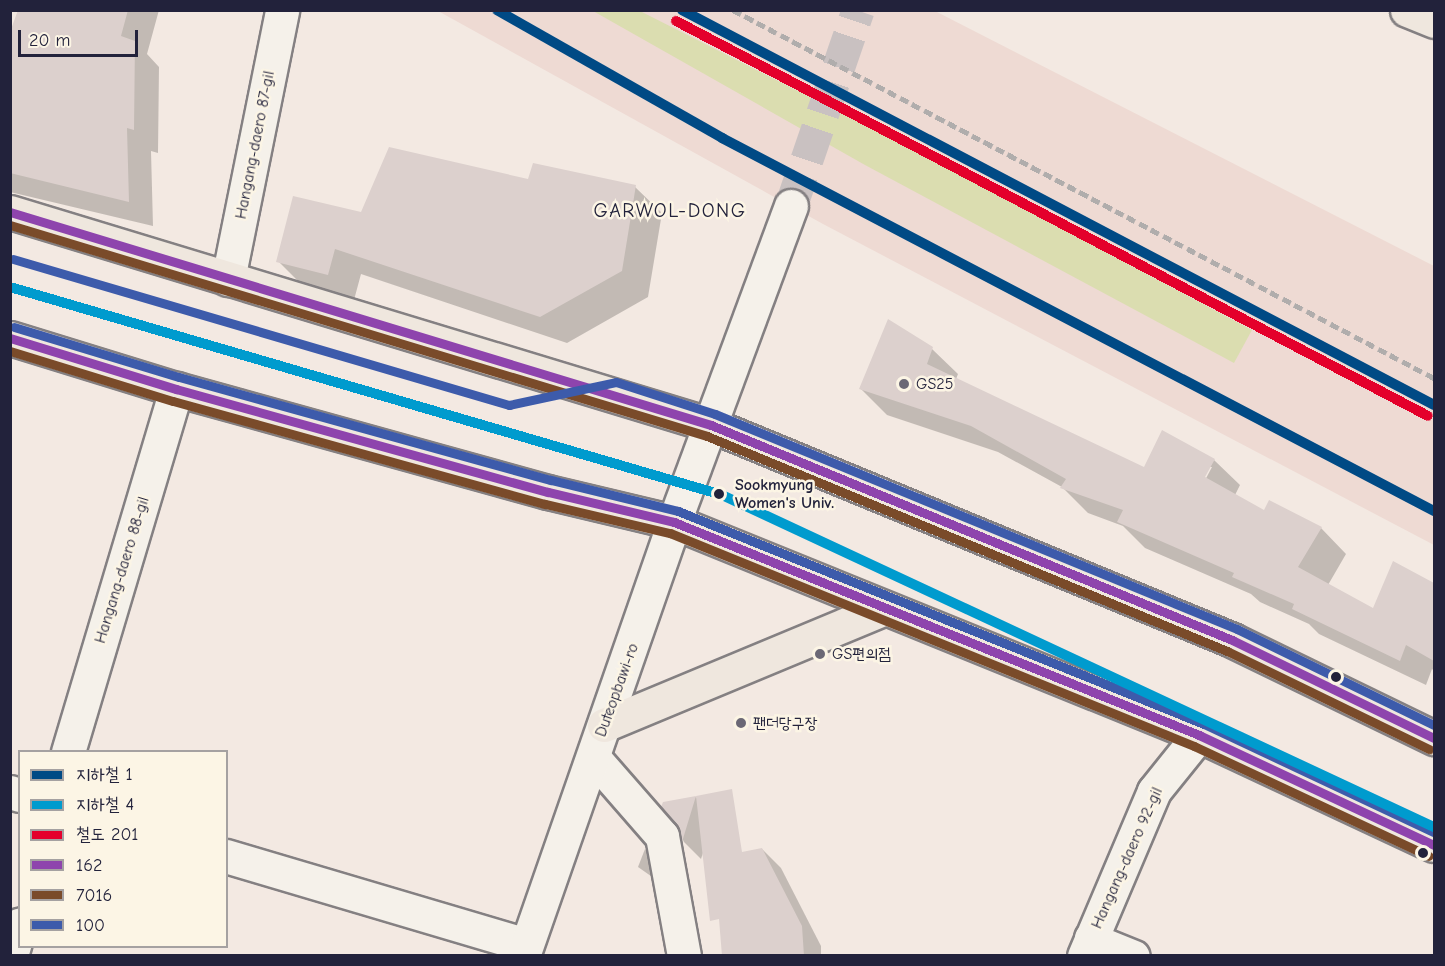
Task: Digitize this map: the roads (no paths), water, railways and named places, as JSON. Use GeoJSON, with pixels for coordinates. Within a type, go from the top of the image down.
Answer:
{"type":"FeatureCollection","features":[{"type":"Feature","properties":{"kind":"main road"},"geometry":{"type":"LineString","coordinates":[[1407,10],[1434,21]]}},
{"type":"Feature","properties":{"kind":"main road"},"geometry":{"type":"LineString","coordinates":[[10,212],[711,425],[1232,640],[1434,738]]}},
{"type":"Feature","properties":{"kind":"main road"},"geometry":{"type":"LineString","coordinates":[[10,338],[176,390],[548,492],[674,522],[883,609],[1199,735],[1434,845]]}},
{"type":"Feature","properties":{"kind":"main road"},"geometry":{"type":"LineString","coordinates":[[604,725],[883,609]]}},
{"type":"Feature","properties":{"kind":"street","name":"Hangang-daero 87-gil"},"geometry":{"type":"LineString","coordinates":[[228,279],[282,10]]}},
{"type":"Feature","properties":{"kind":"street","name":"Duteopbawi-ro"},"geometry":{"type":"LineString","coordinates":[[524,950],[674,522],[791,206]]}},
{"type":"Feature","properties":{"kind":"street","name":"Hangang-daero 88-gil"},"geometry":{"type":"LineString","coordinates":[[69,750],[176,390]]}},
{"type":"Feature","properties":{"kind":"street","name":"Hangang-daero 92-gil"},"geometry":{"type":"LineString","coordinates":[[1087,947],[1154,790],[1199,735]]}},
{"type":"Feature","properties":{"kind":"street"},"geometry":{"type":"LineString","coordinates":[[593,757],[662,836],[684,956]]}},
{"type":"Feature","properties":{"kind":"street"},"geometry":{"type":"LineString","coordinates":[[228,857],[524,950]]}},
{"type":"Feature","properties":{"kind":"street"},"geometry":{"type":"LineString","coordinates":[[11,956],[18,931]]}},
{"type":"Feature","properties":{"kind":"street"},"geometry":{"type":"LineString","coordinates":[[1087,947],[1135,956]]}},
{"type":"Feature","properties":{"kind":"tunnel"},"geometry":{"type":"LineString","coordinates":[[791,206],[858,10]]}},
{"type":"Feature","properties":{"kind":"railway"},"geometry":{"type":"LineString","coordinates":[[733,10],[1434,378]]}},
{"type":"Feature","properties":{"kind":"metro line","name":"1"},"geometry":{"type":"LineString","coordinates":[[497,10],[722,138],[1434,511]]}},
{"type":"Feature","properties":{"kind":"metro line","name":"1"},"geometry":{"type":"LineString","coordinates":[[682,10],[1434,405]]}},
{"type":"Feature","properties":{"kind":"metro line","name":"4"},"geometry":{"type":"LineString","coordinates":[[10,287],[722,495],[1434,827]]}},
{"type":"Feature","properties":{"kind":"rail line","name":"201"},"geometry":{"type":"LineString","coordinates":[[676,21],[1428,416]]}},
{"type":"Feature","properties":{"kind":"place","name":"GS25"},"geometry":{"type":"Point","coordinates":[904,384]}},
{"type":"Feature","properties":{"kind":"place","name":"Sookmyung Women's Univ."},"geometry":{"type":"Point","coordinates":[719,494]}},
{"type":"Feature","properties":{"kind":"place","name":"GS편의점"},"geometry":{"type":"Point","coordinates":[820,654]}},
{"type":"Feature","properties":{"kind":"place","name":"팬더당구장"},"geometry":{"type":"Point","coordinates":[741,723]}},
{"type":"Feature","properties":{"kind":"district","name":"GARWOL-DONG"},"geometry":{"type":"Point","coordinates":[670,210]}}]}
